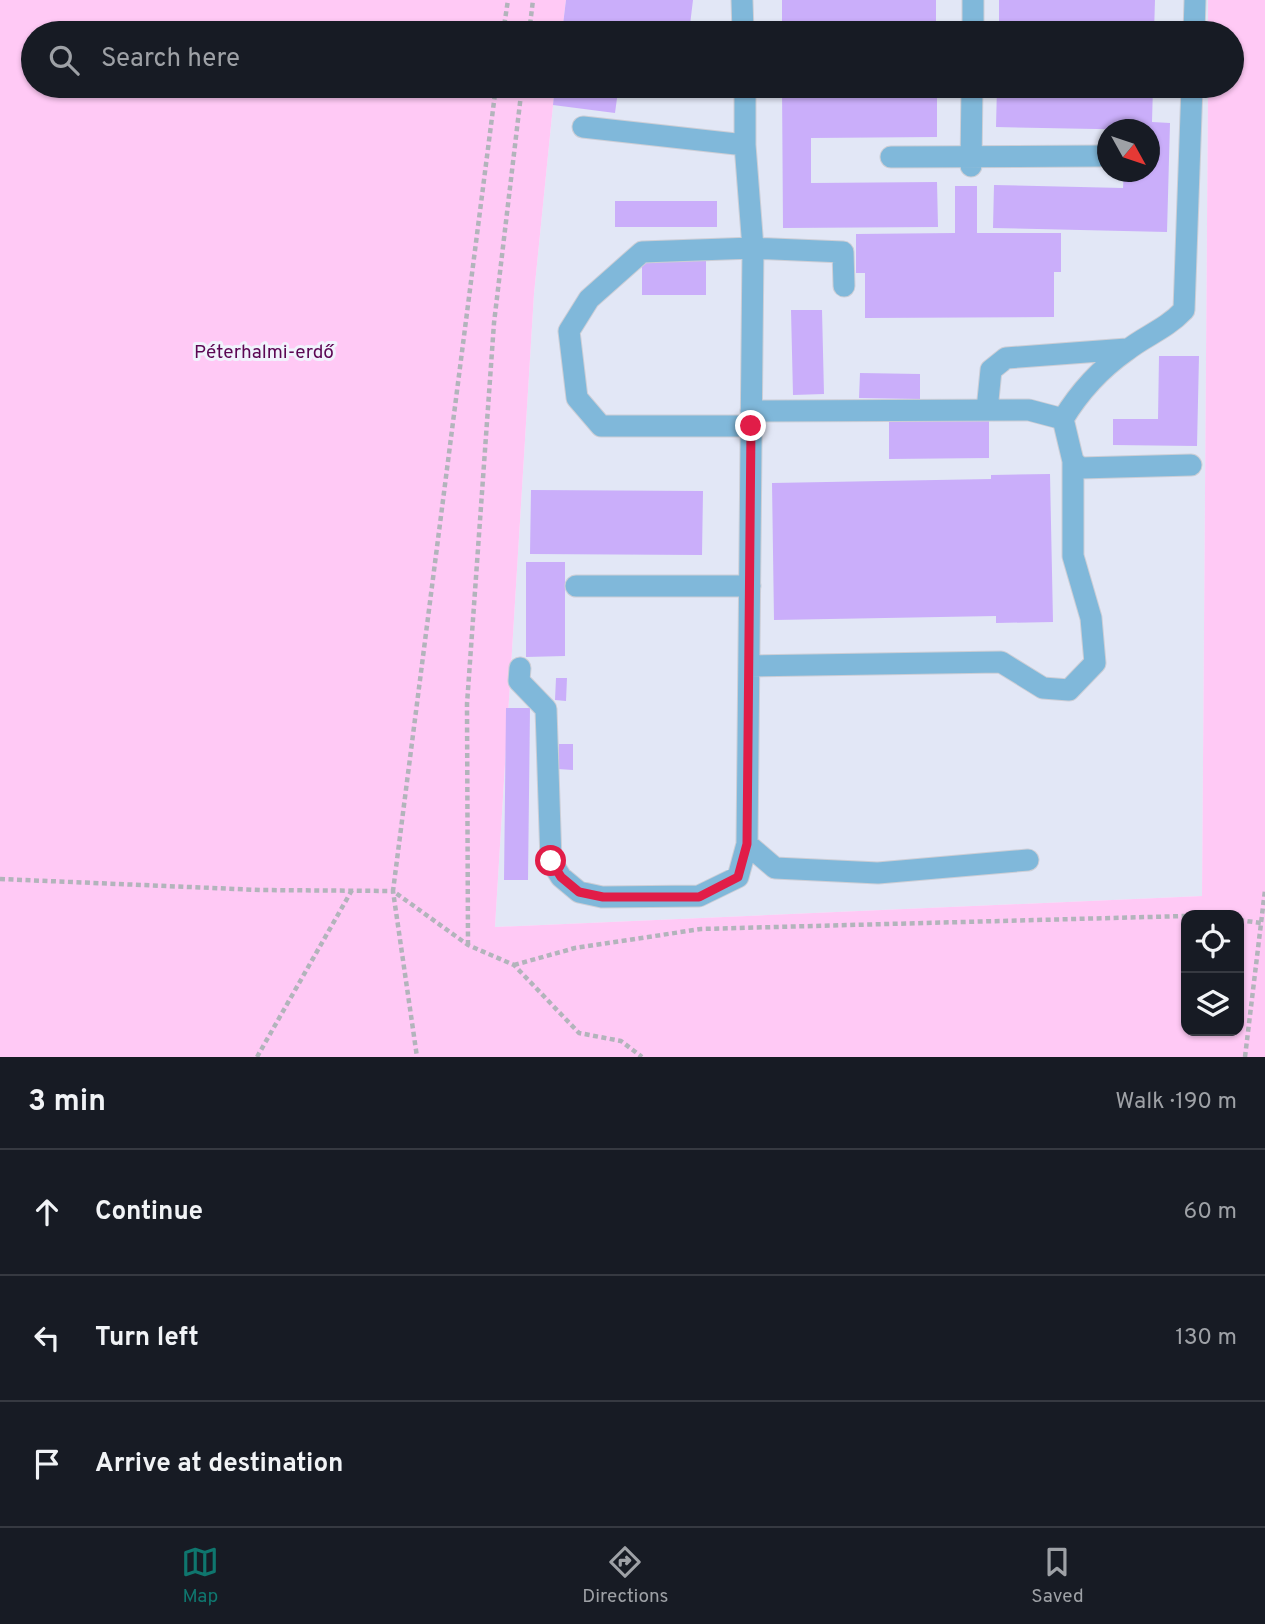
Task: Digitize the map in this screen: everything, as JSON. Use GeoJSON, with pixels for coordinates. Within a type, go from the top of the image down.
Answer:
{"type":"FeatureCollection","features":[{"type":"Feature","properties":{"kind":"lane"},"geometry":{"type":"LineString","coordinates":[[742,0],[743,21]]}},
{"type":"Feature","properties":{"kind":"lane"},"geometry":{"type":"LineString","coordinates":[[973,0],[973,21]]}},
{"type":"Feature","properties":{"kind":"lane"},"geometry":{"type":"LineString","coordinates":[[1194,21],[1195,0]]}},
{"type":"Feature","properties":{"kind":"lane"},"geometry":{"type":"LineString","coordinates":[[520,668],[519,681],[546,709],[551,861],[561,877],[579,892],[603,897],[699,897],[738,877],[747,844],[750,586],[753,248],[745,145],[746,98]]}},
{"type":"Feature","properties":{"kind":"lane"},"geometry":{"type":"LineString","coordinates":[[971,162],[972,98]]}},
{"type":"Feature","properties":{"kind":"lane"},"geometry":{"type":"LineString","coordinates":[[749,666],[1001,662],[1042,688],[1069,690],[1095,663],[1091,618],[1073,556],[1073,461],[1063,419],[1082,388],[1127,349],[1168,328],[1184,310],[1192,98]]}},
{"type":"Feature","properties":{"kind":"lane"},"geometry":{"type":"LineString","coordinates":[[583,127],[745,145]]}},
{"type":"Feature","properties":{"kind":"lane"},"geometry":{"type":"LineString","coordinates":[[891,157],[971,162],[1097,156]]}},
{"type":"Feature","properties":{"kind":"lane"},"geometry":{"type":"LineString","coordinates":[[844,286],[843,252],[753,248],[642,252],[589,299],[569,331],[577,398],[601,426],[987,410],[1029,410],[1063,419]]}},
{"type":"Feature","properties":{"kind":"lane"},"geometry":{"type":"LineString","coordinates":[[987,410],[991,370],[1006,358],[1127,349]]}},
{"type":"Feature","properties":{"kind":"lane"},"geometry":{"type":"LineString","coordinates":[[1073,461],[1080,468],[1191,466]]}},
{"type":"Feature","properties":{"kind":"lane"},"geometry":{"type":"LineString","coordinates":[[576,586],[750,586]]}},
{"type":"Feature","properties":{"kind":"lane"},"geometry":{"type":"LineString","coordinates":[[747,844],[775,868],[878,873],[1028,860]]}},
{"type":"Feature","properties":{"kind":"path"},"geometry":{"type":"LineString","coordinates":[[505,21],[508,0]]}},
{"type":"Feature","properties":{"kind":"path"},"geometry":{"type":"LineString","coordinates":[[530,21],[533,0]]}},
{"type":"Feature","properties":{"kind":"path"},"geometry":{"type":"LineString","coordinates":[[417,1057],[393,891],[494,98]]}},
{"type":"Feature","properties":{"kind":"path"},"geometry":{"type":"LineString","coordinates":[[468,946],[467,704],[494,323],[521,98]]}},
{"type":"Feature","properties":{"kind":"path"},"geometry":{"type":"LineString","coordinates":[[0,879],[260,890],[393,891],[468,946],[514,965],[579,1033],[621,1041],[642,1057]]}},
{"type":"Feature","properties":{"kind":"path"},"geometry":{"type":"LineString","coordinates":[[257,1057],[352,889]]}},
{"type":"Feature","properties":{"kind":"path"},"geometry":{"type":"LineString","coordinates":[[1245,1057],[1265,890]]}},
{"type":"Feature","properties":{"kind":"path"},"geometry":{"type":"LineString","coordinates":[[514,965],[575,948],[701,929],[1181,916]]}},
{"type":"Feature","properties":{"kind":"path"},"geometry":{"type":"LineString","coordinates":[[1244,921],[1261,923]]}},
{"type":"Feature","properties":{"kind":"shaded area"},"geometry":{"type":"Polygon","coordinates":[[[566,0],[1208,0],[1208,21],[563,21],[566,0]]]}},
{"type":"Feature","properties":{"kind":"shaded area"},"geometry":{"type":"Polygon","coordinates":[[[554,98],[1208,98],[1202,896],[495,927],[534,294],[554,98]]]}},
{"type":"Feature","properties":{"kind":"green space","name":"Péterhalmi-erdő"},"geometry":{"type":"Polygon","coordinates":[[[0,0],[566,0],[563,21],[21,21],[21,98],[554,98],[534,294],[495,927],[1202,896],[1208,98],[1244,98],[1244,21],[1208,21],[1208,0],[1265,0],[1265,1057],[0,1057],[0,0]]]}},
{"type":"Feature","properties":{"kind":"building"},"geometry":{"type":"Polygon","coordinates":[[[566,0],[693,0],[690,21],[563,21],[566,0]]]}},
{"type":"Feature","properties":{"kind":"building"},"geometry":{"type":"Polygon","coordinates":[[[782,0],[936,0],[936,21],[782,21],[782,0]]]}},
{"type":"Feature","properties":{"kind":"building"},"geometry":{"type":"Polygon","coordinates":[[[999,0],[1155,0],[1154,21],[999,21],[999,0]]]}},
{"type":"Feature","properties":{"kind":"building"},"geometry":{"type":"Polygon","coordinates":[[[554,98],[617,98],[615,113],[553,105],[554,98]]]}},
{"type":"Feature","properties":{"kind":"building"},"geometry":{"type":"Polygon","coordinates":[[[782,98],[937,98],[937,137],[811,138],[811,183],[937,182],[938,227],[783,228],[782,98]]]}},
{"type":"Feature","properties":{"kind":"building"},"geometry":{"type":"Polygon","coordinates":[[[997,98],[1153,98],[1152,119],[1097,119],[1097,129],[996,127],[997,98]]]}},
{"type":"Feature","properties":{"kind":"building"},"geometry":{"type":"Polygon","coordinates":[[[1160,122],[1170,123],[1167,232],[993,228],[994,185],[1123,188],[1123,182],[1160,182],[1160,122]]]}},
{"type":"Feature","properties":{"kind":"building"},"geometry":{"type":"Polygon","coordinates":[[[955,186],[977,186],[977,233],[1061,233],[1061,272],[1054,272],[1054,317],[865,318],[865,273],[856,273],[856,234],[955,233],[955,186]]]}},
{"type":"Feature","properties":{"kind":"building"},"geometry":{"type":"Polygon","coordinates":[[[615,201],[717,201],[717,227],[615,227],[615,201]]]}},
{"type":"Feature","properties":{"kind":"building"},"geometry":{"type":"Polygon","coordinates":[[[642,261],[706,261],[706,295],[642,295],[642,261]]]}},
{"type":"Feature","properties":{"kind":"building"},"geometry":{"type":"Polygon","coordinates":[[[791,310],[822,310],[824,394],[793,395],[791,310]]]}},
{"type":"Feature","properties":{"kind":"building"},"geometry":{"type":"Polygon","coordinates":[[[1159,356],[1199,356],[1197,446],[1113,445],[1113,419],[1158,419],[1159,356]]]}},
{"type":"Feature","properties":{"kind":"building"},"geometry":{"type":"Polygon","coordinates":[[[860,373],[920,374],[920,399],[859,398],[860,373]]]}},
{"type":"Feature","properties":{"kind":"building"},"geometry":{"type":"Polygon","coordinates":[[[989,419],[989,458],[889,459],[889,420],[989,419]]]}},
{"type":"Feature","properties":{"kind":"building"},"geometry":{"type":"Polygon","coordinates":[[[1050,474],[1053,622],[996,623],[996,616],[774,620],[772,483],[991,479],[991,475],[1050,474]]]}},
{"type":"Feature","properties":{"kind":"building"},"geometry":{"type":"Polygon","coordinates":[[[531,490],[703,491],[702,555],[530,554],[531,490]]]}},
{"type":"Feature","properties":{"kind":"building"},"geometry":{"type":"Polygon","coordinates":[[[526,562],[565,562],[565,656],[526,657],[526,562]]]}},
{"type":"Feature","properties":{"kind":"building"},"geometry":{"type":"Polygon","coordinates":[[[556,678],[567,678],[566,701],[555,700],[556,678]]]}},
{"type":"Feature","properties":{"kind":"building"},"geometry":{"type":"Polygon","coordinates":[[[506,708],[530,708],[528,880],[504,880],[506,708]]]}},
{"type":"Feature","properties":{"kind":"building"},"geometry":{"type":"Polygon","coordinates":[[[559,744],[573,744],[573,770],[558,769],[559,744]]]}},
{"type":"Feature","properties":{"kind":"route"},"geometry":{"type":"LineString","coordinates":[[551,861],[561,877],[579,892],[603,897],[699,897],[738,877],[747,844],[751,426]]}}]}
